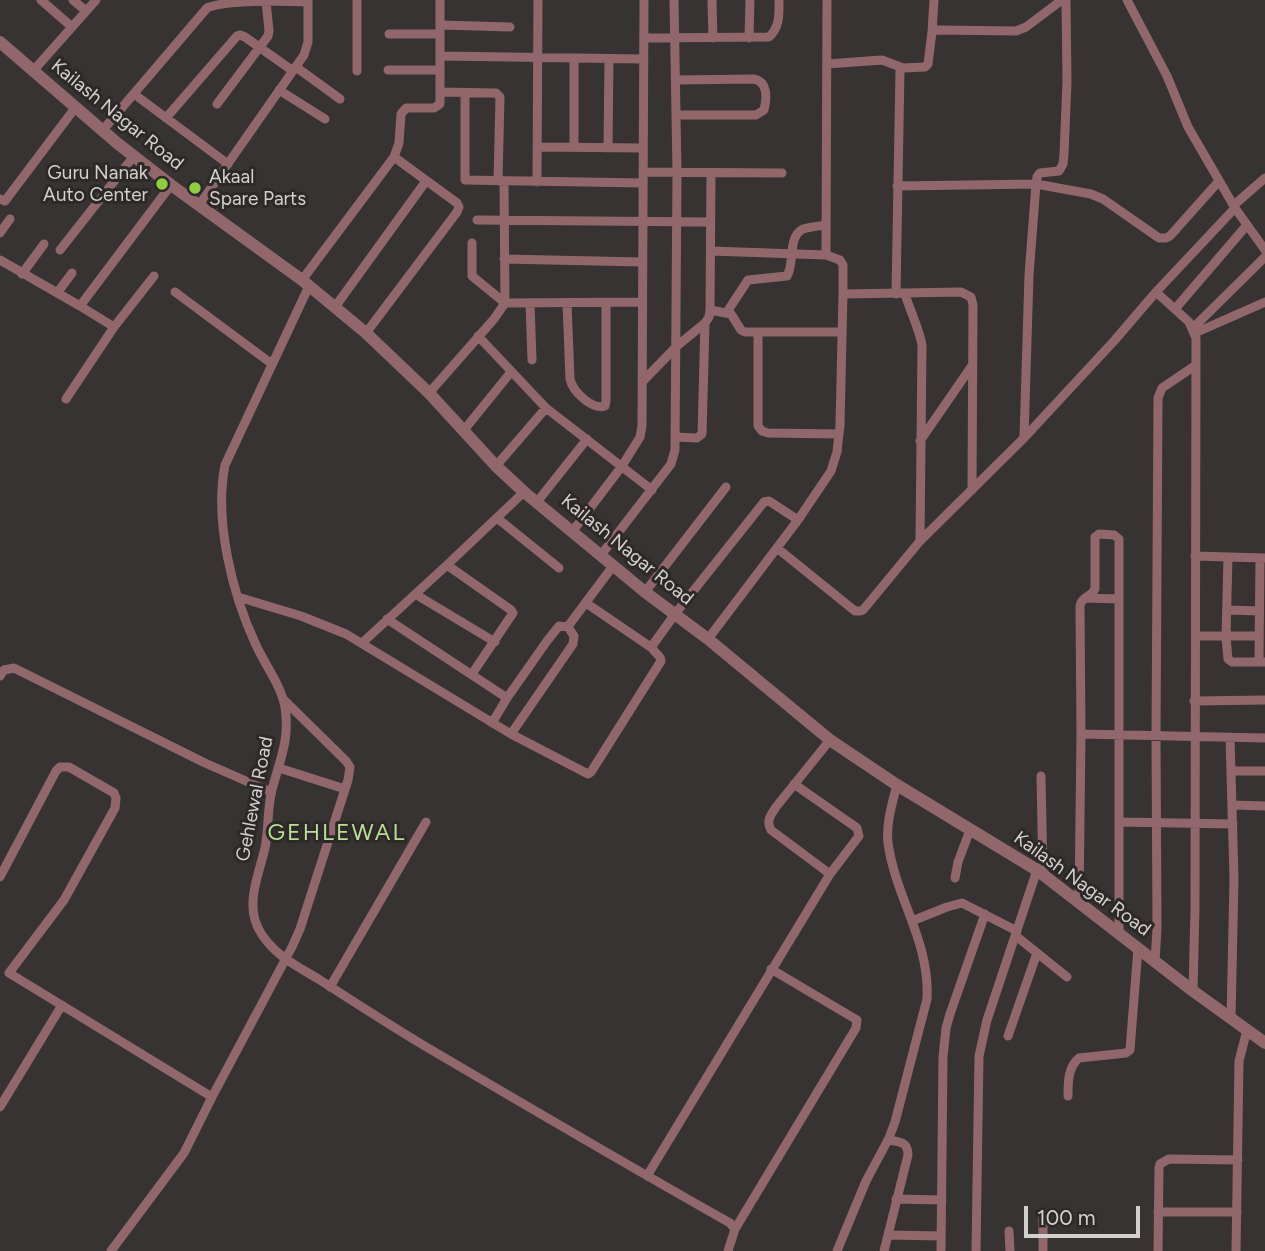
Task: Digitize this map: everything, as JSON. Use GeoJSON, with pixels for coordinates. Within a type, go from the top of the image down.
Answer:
{"type":"FeatureCollection","features":[{"type":"Feature","properties":{"kind":"street"},"geometry":{"type":"LineString","coordinates":[[41,0],[72,27]]}},
{"type":"Feature","properties":{"kind":"street"},"geometry":{"type":"LineString","coordinates":[[73,0],[86,11]]}},
{"type":"Feature","properties":{"kind":"street"},"geometry":{"type":"LineString","coordinates":[[33,71],[96,0]]}},
{"type":"Feature","properties":{"kind":"street"},"geometry":{"type":"LineString","coordinates":[[357,0],[357,71]]}},
{"type":"Feature","properties":{"kind":"street"},"geometry":{"type":"LineString","coordinates":[[366,333],[459,207],[394,157],[399,143],[402,110],[437,106],[440,103],[440,0]]}},
{"type":"Feature","properties":{"kind":"street"},"geometry":{"type":"LineString","coordinates":[[537,182],[538,0]]}},
{"type":"Feature","properties":{"kind":"street"},"geometry":{"type":"LineString","coordinates":[[572,532],[622,466],[640,437],[643,381],[644,0]]}},
{"type":"Feature","properties":{"kind":"street"},"geometry":{"type":"LineString","coordinates":[[601,555],[674,458],[677,115],[674,0]]}},
{"type":"Feature","properties":{"kind":"street"},"geometry":{"type":"LineString","coordinates":[[712,0],[713,37]]}},
{"type":"Feature","properties":{"kind":"street"},"geometry":{"type":"LineString","coordinates":[[749,38],[750,0]]}},
{"type":"Feature","properties":{"kind":"street"},"geometry":{"type":"LineString","coordinates":[[644,38],[769,37],[775,32],[778,23],[779,0]]}},
{"type":"Feature","properties":{"kind":"street"},"geometry":{"type":"LineString","coordinates":[[826,255],[827,0]]}},
{"type":"Feature","properties":{"kind":"street"},"geometry":{"type":"LineString","coordinates":[[827,64],[882,60],[903,68],[925,67],[928,65],[932,32],[933,0]]}},
{"type":"Feature","properties":{"kind":"street"},"geometry":{"type":"LineString","coordinates":[[932,32],[1016,31],[1064,0]]}},
{"type":"Feature","properties":{"kind":"street"},"geometry":{"type":"LineString","coordinates":[[1024,438],[1029,275],[1036,184],[1040,173],[1056,172],[1063,164],[1067,82],[1064,0]]}},
{"type":"Feature","properties":{"kind":"street"},"geometry":{"type":"LineString","coordinates":[[1127,0],[1167,76],[1188,127],[1234,206],[1265,250]]}},
{"type":"Feature","properties":{"kind":"street"},"geometry":{"type":"LineString","coordinates":[[217,104],[260,48],[269,31],[266,1]]}},
{"type":"Feature","properties":{"kind":"street"},"geometry":{"type":"LineString","coordinates":[[102,131],[208,4],[307,1],[307,49],[200,205]]}},
{"type":"Feature","properties":{"kind":"street"},"geometry":{"type":"LineString","coordinates":[[389,34],[510,27]]}},
{"type":"Feature","properties":{"kind":"street"},"geometry":{"type":"LineString","coordinates":[[166,118],[240,35],[340,99]]}},
{"type":"Feature","properties":{"kind":"street","name":"Kailash Nagar Road"},"geometry":{"type":"LineString","coordinates":[[0,42],[102,131],[306,283],[366,333],[429,393],[496,466],[524,492],[831,740],[897,785],[1040,873],[1265,1043]]}},
{"type":"Feature","properties":{"kind":"street"},"geometry":{"type":"LineString","coordinates":[[440,56],[644,59]]}},
{"type":"Feature","properties":{"kind":"street"},"geometry":{"type":"LineString","coordinates":[[574,58],[574,147]]}},
{"type":"Feature","properties":{"kind":"street"},"geometry":{"type":"LineString","coordinates":[[608,148],[609,59]]}},
{"type":"Feature","properties":{"kind":"street"},"geometry":{"type":"LineString","coordinates":[[903,68],[900,70],[899,81],[900,294],[910,310],[922,345],[920,541]]}},
{"type":"Feature","properties":{"kind":"street"},"geometry":{"type":"LineString","coordinates":[[388,70],[440,70]]}},
{"type":"Feature","properties":{"kind":"street"},"geometry":{"type":"LineString","coordinates":[[676,79],[759,80],[765,89],[766,105],[765,110],[756,115],[677,115]]}},
{"type":"Feature","properties":{"kind":"street"},"geometry":{"type":"LineString","coordinates":[[279,90],[326,119]]}},
{"type":"Feature","properties":{"kind":"street"},"geometry":{"type":"LineString","coordinates":[[429,393],[505,303],[500,97],[496,93],[441,92]]}},
{"type":"Feature","properties":{"kind":"street"},"geometry":{"type":"LineString","coordinates":[[465,93],[465,180],[643,183]]}},
{"type":"Feature","properties":{"kind":"street"},"geometry":{"type":"LineString","coordinates":[[134,94],[228,164]]}},
{"type":"Feature","properties":{"kind":"street"},"geometry":{"type":"LineString","coordinates":[[0,199],[5,201],[75,108]]}},
{"type":"Feature","properties":{"kind":"street"},"geometry":{"type":"LineString","coordinates":[[537,147],[643,148]]}},
{"type":"Feature","properties":{"kind":"street"},"geometry":{"type":"LineString","coordinates":[[60,250],[134,156]]}},
{"type":"Feature","properties":{"kind":"street","name":"Gehlewal Road"},"geometry":{"type":"LineString","coordinates":[[394,157],[306,283],[225,465],[222,512],[225,541],[238,597],[256,645],[285,706],[286,738],[271,792],[265,845],[253,905],[254,919],[272,947],[376,1017],[730,1223],[735,1230]]}},
{"type":"Feature","properties":{"kind":"street"},"geometry":{"type":"LineString","coordinates":[[643,172],[782,173]]}},
{"type":"Feature","properties":{"kind":"street"},"geometry":{"type":"LineString","coordinates":[[643,381],[709,317],[711,173]]}},
{"type":"Feature","properties":{"kind":"street"},"geometry":{"type":"LineString","coordinates":[[777,548],[855,611],[867,607],[920,541],[1024,438],[1234,206],[1265,178]]}},
{"type":"Feature","properties":{"kind":"street"},"geometry":{"type":"LineString","coordinates":[[335,307],[426,181]]}},
{"type":"Feature","properties":{"kind":"street"},"geometry":{"type":"LineString","coordinates":[[898,186],[1036,184],[1091,194],[1103,199],[1163,239],[1170,236],[1219,181]]}},
{"type":"Feature","properties":{"kind":"street"},"geometry":{"type":"LineString","coordinates":[[80,306],[171,185]]}},
{"type":"Feature","properties":{"kind":"street"},"geometry":{"type":"LineString","coordinates":[[0,233],[10,219]]}},
{"type":"Feature","properties":{"kind":"street"},"geometry":{"type":"LineString","coordinates":[[477,220],[710,222]]}},
{"type":"Feature","properties":{"kind":"street"},"geometry":{"type":"LineString","coordinates":[[727,313],[748,280],[787,276],[791,268],[794,239],[805,228],[826,225]]}},
{"type":"Feature","properties":{"kind":"street"},"geometry":{"type":"LineString","coordinates":[[1175,309],[1247,225]]}},
{"type":"Feature","properties":{"kind":"street"},"geometry":{"type":"LineString","coordinates":[[472,243],[472,276],[505,303],[642,302]]}},
{"type":"Feature","properties":{"kind":"street"},"geometry":{"type":"LineString","coordinates":[[23,274],[44,244]]}},
{"type":"Feature","properties":{"kind":"street"},"geometry":{"type":"LineString","coordinates":[[708,639],[831,471],[839,434],[844,294],[843,265],[840,260],[826,255],[711,251]]}},
{"type":"Feature","properties":{"kind":"street"},"geometry":{"type":"LineString","coordinates":[[1194,331],[1265,257]]}},
{"type":"Feature","properties":{"kind":"street"},"geometry":{"type":"LineString","coordinates":[[505,259],[642,262]]}},
{"type":"Feature","properties":{"kind":"street"},"geometry":{"type":"LineString","coordinates":[[0,260],[114,327]]}},
{"type":"Feature","properties":{"kind":"street"},"geometry":{"type":"LineString","coordinates":[[57,293],[72,273]]}},
{"type":"Feature","properties":{"kind":"street"},"geometry":{"type":"LineString","coordinates":[[66,400],[114,327],[154,276]]}},
{"type":"Feature","properties":{"kind":"street"},"geometry":{"type":"LineString","coordinates":[[175,292],[272,364]]}},
{"type":"Feature","properties":{"kind":"street"},"geometry":{"type":"LineString","coordinates":[[844,294],[961,292],[971,297],[972,490]]}},
{"type":"Feature","properties":{"kind":"street"},"geometry":{"type":"LineString","coordinates":[[1156,292],[1189,322],[1194,331],[1196,365],[1193,991]]}},
{"type":"Feature","properties":{"kind":"street"},"geometry":{"type":"LineString","coordinates":[[1194,331],[1265,302]]}},
{"type":"Feature","properties":{"kind":"street"},"geometry":{"type":"LineString","coordinates":[[530,303],[532,360]]}},
{"type":"Feature","properties":{"kind":"street"},"geometry":{"type":"LineString","coordinates":[[567,303],[572,386],[587,401],[601,408],[606,401],[606,303]]}},
{"type":"Feature","properties":{"kind":"street"},"geometry":{"type":"LineString","coordinates":[[710,310],[734,317],[744,332],[841,332]]}},
{"type":"Feature","properties":{"kind":"street"},"geometry":{"type":"LineString","coordinates":[[676,437],[697,438],[702,434],[705,323]]}},
{"type":"Feature","properties":{"kind":"street"},"geometry":{"type":"LineString","coordinates":[[758,333],[758,426],[762,431],[839,434]]}},
{"type":"Feature","properties":{"kind":"street"},"geometry":{"type":"LineString","coordinates":[[478,336],[547,408],[652,490]]}},
{"type":"Feature","properties":{"kind":"street"},"geometry":{"type":"LineString","coordinates":[[920,442],[972,365]]}},
{"type":"Feature","properties":{"kind":"street"},"geometry":{"type":"LineString","coordinates":[[1155,961],[1158,398],[1162,388],[1196,365]]}},
{"type":"Feature","properties":{"kind":"street"},"geometry":{"type":"LineString","coordinates":[[464,430],[511,372]]}},
{"type":"Feature","properties":{"kind":"street"},"geometry":{"type":"LineString","coordinates":[[496,466],[547,408]]}},
{"type":"Feature","properties":{"kind":"street"},"geometry":{"type":"LineString","coordinates":[[537,502],[587,439]]}},
{"type":"Feature","properties":{"kind":"street"},"geometry":{"type":"LineString","coordinates":[[645,592],[726,487]]}},
{"type":"Feature","properties":{"kind":"street"},"geometry":{"type":"LineString","coordinates":[[362,643],[524,492]]}},
{"type":"Feature","properties":{"kind":"street"},"geometry":{"type":"LineString","coordinates":[[652,648],[675,614],[764,502],[769,501],[797,520]]}},
{"type":"Feature","properties":{"kind":"street"},"geometry":{"type":"LineString","coordinates":[[497,518],[559,568]]}},
{"type":"Feature","properties":{"kind":"street"},"geometry":{"type":"LineString","coordinates":[[1079,902],[1080,606],[1081,601],[1095,589],[1095,537],[1099,534],[1114,535],[1119,539],[1119,934]]}},
{"type":"Feature","properties":{"kind":"street"},"geometry":{"type":"LineString","coordinates":[[1195,556],[1262,558],[1259,611],[1262,662],[1230,661],[1227,656],[1228,557]]}},
{"type":"Feature","properties":{"kind":"street"},"geometry":{"type":"LineString","coordinates":[[447,565],[513,613],[472,674]]}},
{"type":"Feature","properties":{"kind":"street"},"geometry":{"type":"LineString","coordinates":[[568,627],[613,566]]}},
{"type":"Feature","properties":{"kind":"street"},"geometry":{"type":"LineString","coordinates":[[415,594],[495,642]]}},
{"type":"Feature","properties":{"kind":"street"},"geometry":{"type":"LineString","coordinates":[[238,597],[323,624],[362,643],[492,723],[587,774],[591,772],[661,661],[652,648],[586,603]]}},
{"type":"Feature","properties":{"kind":"street"},"geometry":{"type":"LineString","coordinates":[[1085,598],[1119,599]]}},
{"type":"Feature","properties":{"kind":"street"},"geometry":{"type":"LineString","coordinates":[[1227,610],[1259,611]]}},
{"type":"Feature","properties":{"kind":"street"},"geometry":{"type":"LineString","coordinates":[[387,619],[507,698]]}},
{"type":"Feature","properties":{"kind":"street"},"geometry":{"type":"LineString","coordinates":[[492,723],[557,628],[568,627],[574,636],[573,644],[511,734]]}},
{"type":"Feature","properties":{"kind":"street"},"geometry":{"type":"LineString","coordinates":[[1196,636],[1259,636]]}},
{"type":"Feature","properties":{"kind":"street"},"geometry":{"type":"LineString","coordinates":[[0,676],[4,670],[15,668],[271,792]]}},
{"type":"Feature","properties":{"kind":"street"},"geometry":{"type":"LineString","coordinates":[[111,1251],[184,1153],[286,958],[300,929],[351,772],[346,761],[283,699]]}},
{"type":"Feature","properties":{"kind":"street"},"geometry":{"type":"LineString","coordinates":[[1195,701],[1265,700]]}},
{"type":"Feature","properties":{"kind":"street"},"geometry":{"type":"LineString","coordinates":[[1081,734],[1265,738]]}},
{"type":"Feature","properties":{"kind":"street"},"geometry":{"type":"LineString","coordinates":[[1230,737],[1234,904],[1231,1018]]}},
{"type":"Feature","properties":{"kind":"street"},"geometry":{"type":"LineString","coordinates":[[830,874],[771,830],[768,818],[831,740]]}},
{"type":"Feature","properties":{"kind":"street"},"geometry":{"type":"LineString","coordinates":[[0,877],[60,767],[69,767],[114,793],[115,808],[64,900],[5,971],[212,1097]]}},
{"type":"Feature","properties":{"kind":"street"},"geometry":{"type":"LineString","coordinates":[[279,768],[345,789]]}},
{"type":"Feature","properties":{"kind":"street"},"geometry":{"type":"LineString","coordinates":[[1231,771],[1265,771]]}},
{"type":"Feature","properties":{"kind":"street"},"geometry":{"type":"LineString","coordinates":[[976,1251],[979,1056],[987,1020],[1016,933],[1040,873],[1041,776]]}},
{"type":"Feature","properties":{"kind":"street"},"geometry":{"type":"LineString","coordinates":[[647,1176],[830,874],[859,836],[859,831],[794,784]]}},
{"type":"Feature","properties":{"kind":"street"},"geometry":{"type":"LineString","coordinates":[[837,1251],[866,1181],[888,1140],[900,1107],[927,999],[925,963],[895,876],[888,842],[888,824],[897,785]]}},
{"type":"Feature","properties":{"kind":"street"},"geometry":{"type":"LineString","coordinates":[[1232,805],[1265,806]]}},
{"type":"Feature","properties":{"kind":"street"},"geometry":{"type":"LineString","coordinates":[[330,987],[426,822]]}},
{"type":"Feature","properties":{"kind":"street"},"geometry":{"type":"LineString","coordinates":[[1119,822],[1233,824]]}},
{"type":"Feature","properties":{"kind":"street"},"geometry":{"type":"LineString","coordinates":[[955,878],[958,862],[971,830]]}},
{"type":"Feature","properties":{"kind":"street"},"geometry":{"type":"LineString","coordinates":[[912,921],[958,903],[968,905],[1016,933],[1067,977]]}},
{"type":"Feature","properties":{"kind":"street"},"geometry":{"type":"LineString","coordinates":[[941,1251],[943,1057],[946,1028],[985,914]]}},
{"type":"Feature","properties":{"kind":"street"},"geometry":{"type":"LineString","coordinates":[[1068,1096],[1069,1075],[1074,1062],[1079,1058],[1126,1053],[1130,1050],[1138,948]]}},
{"type":"Feature","properties":{"kind":"street"},"geometry":{"type":"LineString","coordinates":[[1008,1036],[1037,953]]}},
{"type":"Feature","properties":{"kind":"street"},"geometry":{"type":"LineString","coordinates":[[728,1251],[735,1230],[858,1023],[771,969]]}},
{"type":"Feature","properties":{"kind":"street"},"geometry":{"type":"LineString","coordinates":[[0,1107],[62,1005]]}},
{"type":"Feature","properties":{"kind":"street"},"geometry":{"type":"LineString","coordinates":[[1236,1251],[1239,1061],[1247,1030]]}},
{"type":"Feature","properties":{"kind":"street"},"geometry":{"type":"LineString","coordinates":[[884,1251],[908,1150],[903,1143],[888,1140]]}},
{"type":"Feature","properties":{"kind":"street"},"geometry":{"type":"LineString","coordinates":[[1158,1251],[1158,1168],[1163,1161],[1238,1160]]}},
{"type":"Feature","properties":{"kind":"street"},"geometry":{"type":"LineString","coordinates":[[896,1199],[942,1200]]}},
{"type":"Feature","properties":{"kind":"street"},"geometry":{"type":"LineString","coordinates":[[1158,1212],[1237,1212]]}},
{"type":"Feature","properties":{"kind":"street"},"geometry":{"type":"LineString","coordinates":[[1043,1214],[1043,1251]]}},
{"type":"Feature","properties":{"kind":"street"},"geometry":{"type":"LineString","coordinates":[[1009,1231],[1010,1251]]}},
{"type":"Feature","properties":{"kind":"street"},"geometry":{"type":"LineString","coordinates":[[888,1235],[941,1236]]}},
{"type":"Feature","properties":{"kind":"place","name":"Guru Nanak Auto Center"},"geometry":{"type":"Point","coordinates":[162,184]}},
{"type":"Feature","properties":{"kind":"place","name":"Akaal Spare Parts"},"geometry":{"type":"Point","coordinates":[195,188]}},
{"type":"Feature","properties":{"kind":"district","name":"GEHLEWAL"},"geometry":{"type":"Point","coordinates":[337,833]}}]}
